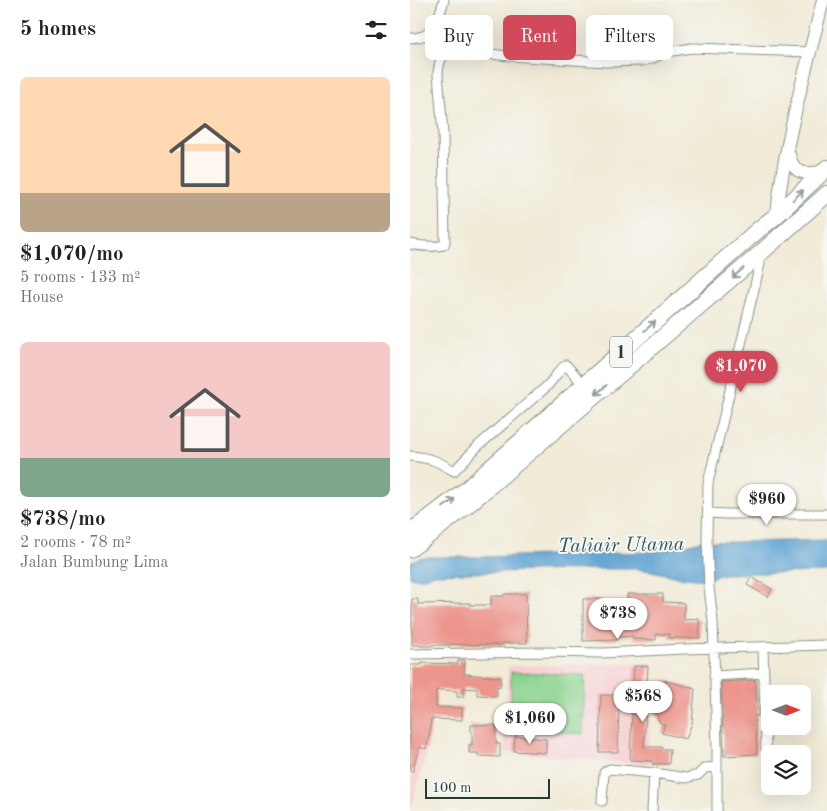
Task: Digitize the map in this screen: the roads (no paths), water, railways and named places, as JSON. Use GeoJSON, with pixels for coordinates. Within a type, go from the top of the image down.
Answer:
{"type":"FeatureCollection","features":[{"type":"Feature","properties":{"kind":"highway","name":"1"},"geometry":{"type":"LineString","coordinates":[[410,531],[467,489],[582,382],[777,215],[825,170]]}},
{"type":"Feature","properties":{"kind":"highway","name":"1"},"geometry":{"type":"LineString","coordinates":[[410,549],[470,503],[827,194]]}},
{"type":"Feature","properties":{"kind":"main road"},"geometry":{"type":"LineString","coordinates":[[777,215],[787,149],[823,0]]}},
{"type":"Feature","properties":{"kind":"main road"},"geometry":{"type":"LineString","coordinates":[[787,149],[790,161],[794,167],[802,172],[810,174],[825,170]]}},
{"type":"Feature","properties":{"kind":"street"},"geometry":{"type":"LineString","coordinates":[[438,15],[444,0]]}},
{"type":"Feature","properties":{"kind":"street"},"geometry":{"type":"LineString","coordinates":[[410,38],[425,35]]}},
{"type":"Feature","properties":{"kind":"street"},"geometry":{"type":"LineString","coordinates":[[493,54],[606,62],[642,62],[667,52],[692,48],[810,52]]}},
{"type":"Feature","properties":{"kind":"street"},"geometry":{"type":"LineString","coordinates":[[410,244],[429,247],[444,245],[445,242],[444,156],[438,74],[440,60]]}},
{"type":"Feature","properties":{"kind":"street"},"geometry":{"type":"LineString","coordinates":[[717,811],[713,621],[706,540],[708,483],[760,264],[755,258]]}},
{"type":"Feature","properties":{"kind":"street"},"geometry":{"type":"LineString","coordinates":[[410,456],[437,461],[454,471],[478,446],[545,388],[562,368],[568,367],[582,382]]}},
{"type":"Feature","properties":{"kind":"street"},"geometry":{"type":"LineString","coordinates":[[708,513],[827,514]]}},
{"type":"Feature","properties":{"kind":"street"},"geometry":{"type":"LineString","coordinates":[[410,654],[604,652],[827,645]]}},
{"type":"Feature","properties":{"kind":"street"},"geometry":{"type":"LineString","coordinates":[[763,647],[766,745]]}},
{"type":"Feature","properties":{"kind":"street"},"geometry":{"type":"LineString","coordinates":[[714,676],[764,673]]}},
{"type":"Feature","properties":{"kind":"street"},"geometry":{"type":"LineString","coordinates":[[602,800],[603,778],[606,771],[610,769],[686,778],[698,776],[705,768],[717,767]]}},
{"type":"Feature","properties":{"kind":"street"},"geometry":{"type":"LineString","coordinates":[[652,811],[654,773]]}},
{"type":"Feature","properties":{"kind":"water"},"geometry":{"type":"Polygon","coordinates":[[[827,540],[827,572],[724,574],[703,580],[636,569],[436,574],[421,578],[410,577],[410,562],[428,557],[646,552],[660,551],[701,541],[827,540]]]}},
{"type":"Feature","properties":{"kind":"water label","name":"Taliair Utama"},"geometry":{"type":"Point","coordinates":[621,544]}}]}
